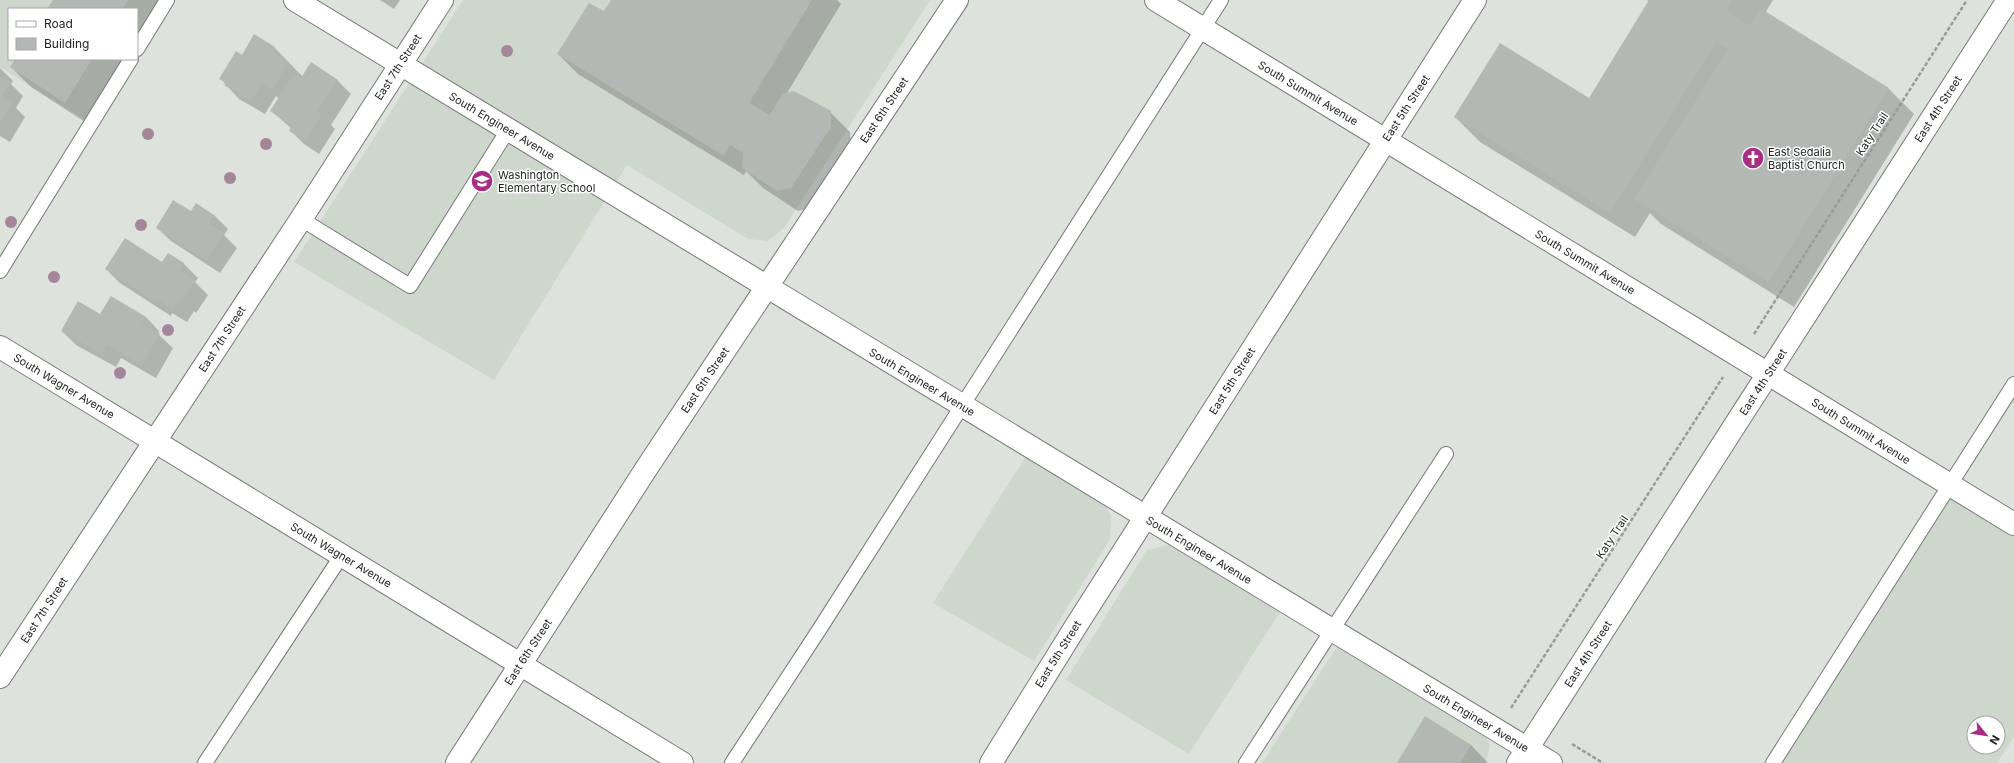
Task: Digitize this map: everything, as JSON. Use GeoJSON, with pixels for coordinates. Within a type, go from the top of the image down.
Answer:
{"type":"FeatureCollection","features":[{"type":"Feature","properties":{"kind":"street","name":"South Engineer Avenue"},"geometry":{"type":"LineString","coordinates":[[294,0],[1331,630],[1523,756],[1551,763]]}},
{"type":"Feature","properties":{"kind":"street","name":"East 7th Street"},"geometry":{"type":"LineString","coordinates":[[0,677],[301,219],[442,0]]}},
{"type":"Feature","properties":{"kind":"street","name":"East 6th Street"},"geometry":{"type":"LineString","coordinates":[[457,763],[646,469],[957,0]]}},
{"type":"Feature","properties":{"kind":"street","name":"South Summit Avenue"},"geometry":{"type":"LineString","coordinates":[[1156,0],[1768,373],[1949,486],[2014,524]]}},
{"type":"Feature","properties":{"kind":"street","name":"East 5th Street"},"geometry":{"type":"LineString","coordinates":[[991,763],[1145,517],[1475,0]]}},
{"type":"Feature","properties":{"kind":"street","name":"East 4th Street"},"geometry":{"type":"LineString","coordinates":[[1523,756],[2008,0]]}},
{"type":"Feature","properties":{"kind":"street","name":"South Wagner Avenue"},"geometry":{"type":"LineString","coordinates":[[0,346],[682,763]]}},
{"type":"Feature","properties":{"kind":"lane"},"geometry":{"type":"LineString","coordinates":[[138,47],[167,0]]}},
{"type":"Feature","properties":{"kind":"lane"},"geometry":{"type":"LineString","coordinates":[[732,763],[1221,0]]}},
{"type":"Feature","properties":{"kind":"lane"},"geometry":{"type":"LineString","coordinates":[[0,271],[130,60]]}},
{"type":"Feature","properties":{"kind":"lane"},"geometry":{"type":"LineString","coordinates":[[301,219],[410,286],[508,130]]}},
{"type":"Feature","properties":{"kind":"lane"},"geometry":{"type":"LineString","coordinates":[[1773,763],[2014,384]]}},
{"type":"Feature","properties":{"kind":"lane"},"geometry":{"type":"LineString","coordinates":[[1246,763],[1446,454]]}},
{"type":"Feature","properties":{"kind":"lane"},"geometry":{"type":"LineString","coordinates":[[205,763],[342,555]]}},
{"type":"Feature","properties":{"kind":"path","name":"Katy Trail"},"geometry":{"type":"LineString","coordinates":[[1751,338],[1967,0]]}},
{"type":"Feature","properties":{"kind":"path","name":"Katy Trail"},"geometry":{"type":"LineString","coordinates":[[1511,708],[1725,374]]}},
{"type":"Feature","properties":{"kind":"path"},"geometry":{"type":"LineString","coordinates":[[1569,742],[1603,763]]}},
{"type":"Feature","properties":{"kind":"shaded area"},"geometry":{"type":"Polygon","coordinates":[[[0,0],[175,0],[97,127],[0,67],[0,0]]]}},
{"type":"Feature","properties":{"kind":"shaded area","name":"Washington Elementary School"},"geometry":{"type":"Polygon","coordinates":[[[463,0],[930,0],[784,228],[768,241],[748,239],[627,165],[494,380],[294,262],[463,0]]]}},
{"type":"Feature","properties":{"kind":"shaded area"},"geometry":{"type":"Polygon","coordinates":[[[1026,456],[1105,504],[1111,516],[1110,539],[1034,661],[933,603],[1026,456]]]}},
{"type":"Feature","properties":{"kind":"shaded area"},"geometry":{"type":"Polygon","coordinates":[[[1950,491],[2014,532],[2014,737],[2006,749],[2006,715],[1966,715],[1966,755],[2002,755],[1997,763],[1780,763],[1950,491]]]}},
{"type":"Feature","properties":{"kind":"shaded area"},"geometry":{"type":"Polygon","coordinates":[[[1169,545],[1280,612],[1189,754],[1066,680],[1147,550],[1169,545]]]}},
{"type":"Feature","properties":{"kind":"shaded area"},"geometry":{"type":"Polygon","coordinates":[[[1338,645],[1483,733],[1490,745],[1486,763],[1262,763],[1338,645]]]}},
{"type":"Feature","properties":{"kind":"building"},"geometry":{"type":"Polygon","coordinates":[[[53,0],[128,0],[124,8],[48,8],[53,0]]]}},
{"type":"Feature","properties":{"kind":"building"},"geometry":{"type":"Polygon","coordinates":[[[611,0],[812,0],[749,103],[770,115],[783,93],[794,91],[831,111],[831,127],[791,188],[777,191],[742,168],[743,153],[730,145],[724,156],[557,54],[589,3],[604,11],[611,0]]]}},
{"type":"Feature","properties":{"kind":"building","name":"East Sedalia Baptist Church"},"geometry":{"type":"Polygon","coordinates":[[[1649,0],[1733,0],[1726,11],[1749,26],[1760,8],[1889,88],[1769,282],[1634,199],[1728,49],[1716,42],[1610,213],[1454,117],[1500,43],[1589,98],[1649,0]]]}},
{"type":"Feature","properties":{"kind":"building"},"geometry":{"type":"Polygon","coordinates":[[[254,34],[275,47],[273,52],[289,62],[272,89],[262,83],[251,101],[224,85],[226,83],[219,79],[236,51],[242,55],[254,34]]]}},
{"type":"Feature","properties":{"kind":"building"},"geometry":{"type":"Polygon","coordinates":[[[14,60],[91,60],[65,103],[10,67],[14,60]]]}},
{"type":"Feature","properties":{"kind":"building"},"geometry":{"type":"Polygon","coordinates":[[[311,62],[338,80],[317,111],[322,114],[305,141],[289,131],[292,125],[270,111],[294,74],[301,78],[311,62]]]}},
{"type":"Feature","properties":{"kind":"building"},"geometry":{"type":"Polygon","coordinates":[[[0,76],[10,82],[1,97],[12,103],[0,122],[0,76]]]}},
{"type":"Feature","properties":{"kind":"building"},"geometry":{"type":"Polygon","coordinates":[[[173,200],[191,211],[196,203],[214,215],[209,224],[224,233],[206,260],[156,228],[173,200]]]}},
{"type":"Feature","properties":{"kind":"building"},"geometry":{"type":"Polygon","coordinates":[[[125,238],[162,262],[168,253],[184,263],[180,271],[195,280],[182,300],[180,298],[173,309],[158,300],[157,303],[105,269],[125,238]]]}},
{"type":"Feature","properties":{"kind":"building"},"geometry":{"type":"Polygon","coordinates":[[[111,296],[146,317],[142,323],[160,334],[142,365],[107,345],[102,354],[61,331],[78,301],[100,314],[111,296]]]}},
{"type":"Feature","properties":{"kind":"building"},"geometry":{"type":"Polygon","coordinates":[[[1425,716],[1471,745],[1460,763],[1397,763],[1425,716]]]}},
{"type":"Feature","properties":{"kind":"place","name":"East Sedalia Baptist Church"},"geometry":{"type":"Point","coordinates":[1753,158]}},
{"type":"Feature","properties":{"kind":"place","name":"Washington Elementary School"},"geometry":{"type":"Point","coordinates":[482,181]}}]}
